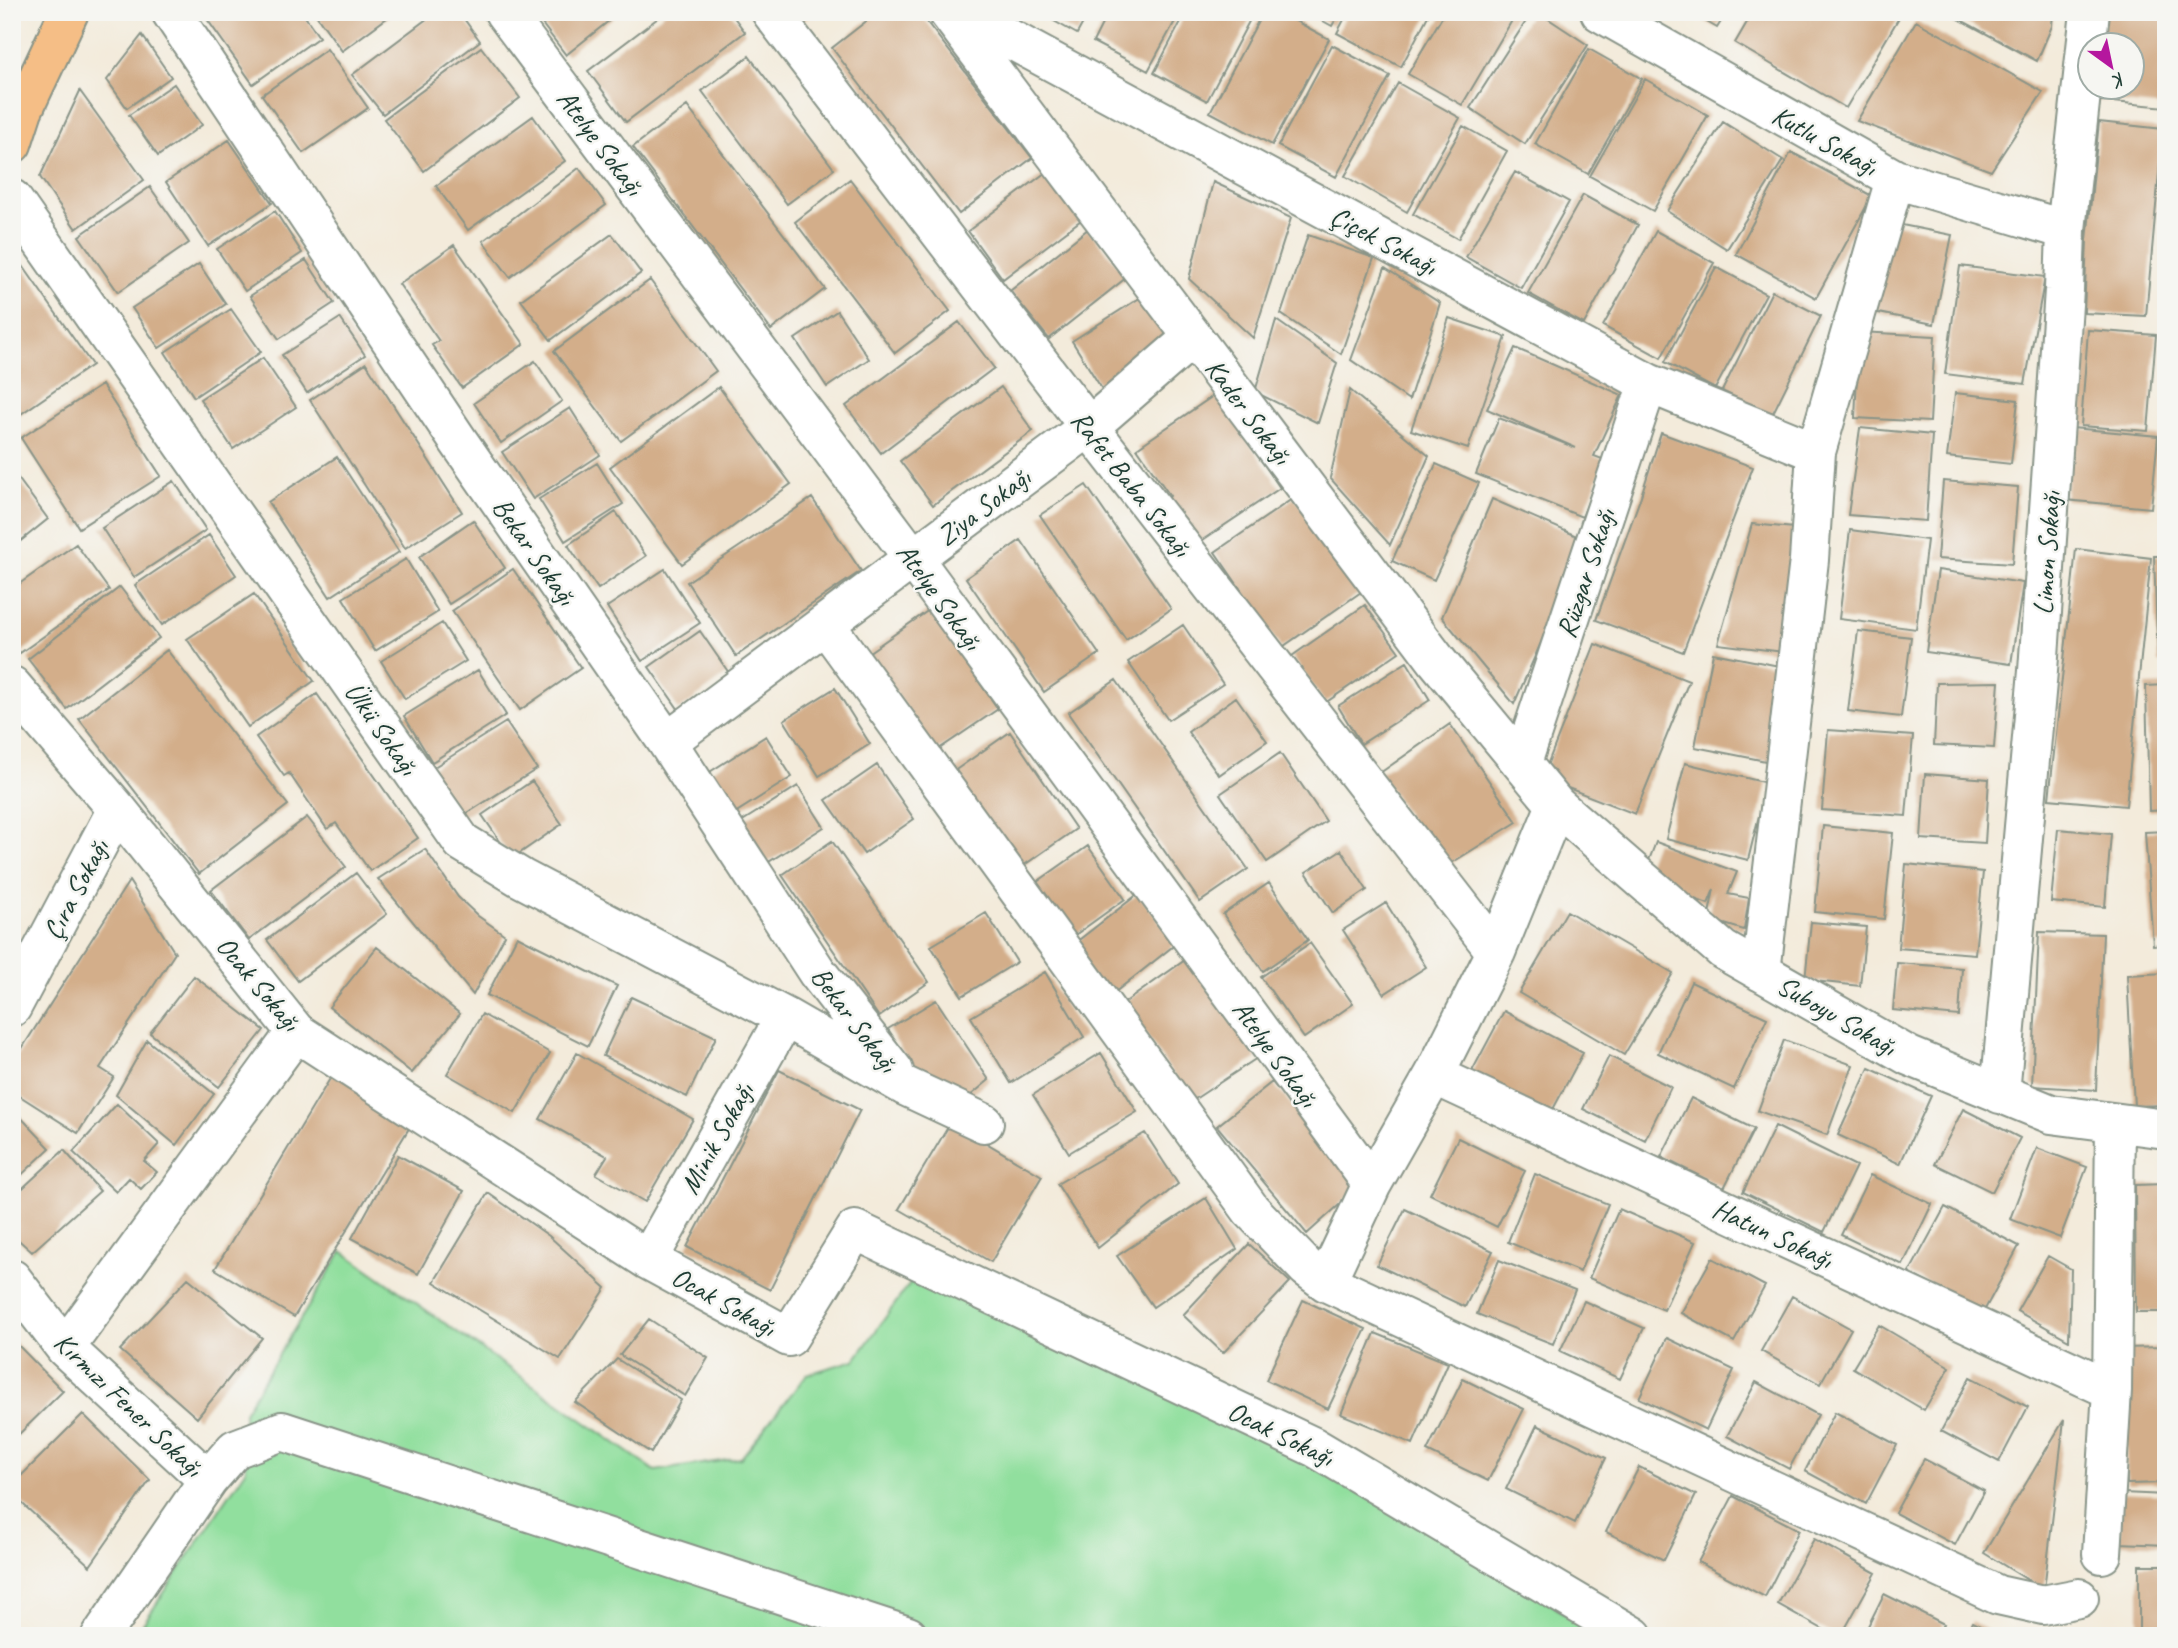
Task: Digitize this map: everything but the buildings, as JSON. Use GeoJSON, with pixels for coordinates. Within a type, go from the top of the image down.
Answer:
{"type":"FeatureCollection","features":[{"type":"Feature","properties":{"kind":"main road"},"geometry":{"type":"LineString","coordinates":[[12,144],[23,110],[68,12]]}},
{"type":"Feature","properties":{"kind":"street","name":"Bekar Sokağı"},"geometry":{"type":"LineString","coordinates":[[171,12],[451,430],[667,742],[817,972],[905,1086]]}},
{"type":"Feature","properties":{"kind":"street","name":"Atelye Sokağı"},"geometry":{"type":"LineString","coordinates":[[504,12],[913,558],[1372,1184]]}},
{"type":"Feature","properties":{"kind":"street","name":"Rafet Baba Sokağı"},"geometry":{"type":"LineString","coordinates":[[771,12],[1496,952]]}},
{"type":"Feature","properties":{"kind":"street","name":"Kader Sokağı"},"geometry":{"type":"LineString","coordinates":[[948,12],[1437,661],[1556,805]]}},
{"type":"Feature","properties":{"kind":"street","name":"Çiçek Sokağı"},"geometry":{"type":"LineString","coordinates":[[960,12],[1648,383],[1816,452]]}},
{"type":"Feature","properties":{"kind":"street","name":"Kutlu Sokağı"},"geometry":{"type":"LineString","coordinates":[[1600,12],[1895,179],[2066,230]]}},
{"type":"Feature","properties":{"kind":"street","name":"Limon Sokağı"},"geometry":{"type":"LineString","coordinates":[[2000,1094],[2038,671],[2066,230],[2090,12]]}},
{"type":"Feature","properties":{"kind":"street"},"geometry":{"type":"LineString","coordinates":[[1761,972],[1809,560],[1816,452],[1895,179]]}},
{"type":"Feature","properties":{"kind":"street","name":"Ülkü Sokağı"},"geometry":{"type":"LineString","coordinates":[[12,199],[462,842],[521,878],[785,1017],[905,1086],[984,1122]]}},
{"type":"Feature","properties":{"kind":"street","name":"Ziya Sokağı"},"geometry":{"type":"LineString","coordinates":[[667,742],[1089,427],[1193,337]]}},
{"type":"Feature","properties":{"kind":"street","name":"Rüzgar Sokağı"},"geometry":{"type":"LineString","coordinates":[[1521,763],[1648,383]]}},
{"type":"Feature","properties":{"kind":"street"},"geometry":{"type":"LineString","coordinates":[[825,624],[1251,1210],[1307,1268],[1326,1282],[1998,1595],[2043,1605],[2079,1598]]}},
{"type":"Feature","properties":{"kind":"street","name":"Ocak Sokağı"},"geometry":{"type":"LineString","coordinates":[[12,686],[117,809],[296,1032],[648,1260],[789,1337],[855,1230],[1314,1447],[1633,1636]]}},
{"type":"Feature","properties":{"kind":"street"},"geometry":{"type":"LineString","coordinates":[[1326,1282],[1372,1184],[1434,1076],[1496,952],[1556,805]]}},
{"type":"Feature","properties":{"kind":"street","name":"Suboyu Sokağı"},"geometry":{"type":"LineString","coordinates":[[1556,805],[1723,950],[1909,1056],[2052,1114],[2166,1129]]}},
{"type":"Feature","properties":{"kind":"street","name":"Çıra Sokağı"},"geometry":{"type":"LineString","coordinates":[[12,1007],[117,809]]}},
{"type":"Feature","properties":{"kind":"street","name":"Minik Sokağı"},"geometry":{"type":"LineString","coordinates":[[648,1260],[785,1017]]}},
{"type":"Feature","properties":{"kind":"street"},"geometry":{"type":"LineString","coordinates":[[65,1348],[296,1032]]}},
{"type":"Feature","properties":{"kind":"street","name":"Hatun Sokağı"},"geometry":{"type":"LineString","coordinates":[[1434,1076],[2112,1391]]}},
{"type":"Feature","properties":{"kind":"street"},"geometry":{"type":"LineString","coordinates":[[2102,1554],[2112,1391],[2115,1123]]}},
{"type":"Feature","properties":{"kind":"street","name":"Kırmızı Fener Sokağı"},"geometry":{"type":"LineString","coordinates":[[12,1279],[65,1348],[208,1480],[101,1636]]}},
{"type":"Feature","properties":{"kind":"street"},"geometry":{"type":"LineString","coordinates":[[208,1480],[235,1449],[282,1431],[908,1636]]}},
{"type":"Feature","properties":{"kind":"green space"},"geometry":{"type":"Polygon","coordinates":[[[342,1251],[655,1471],[741,1458],[807,1374],[855,1360],[915,1276],[1353,1470],[1598,1636],[135,1636],[246,1470],[244,1412],[342,1251]]]}}]}
